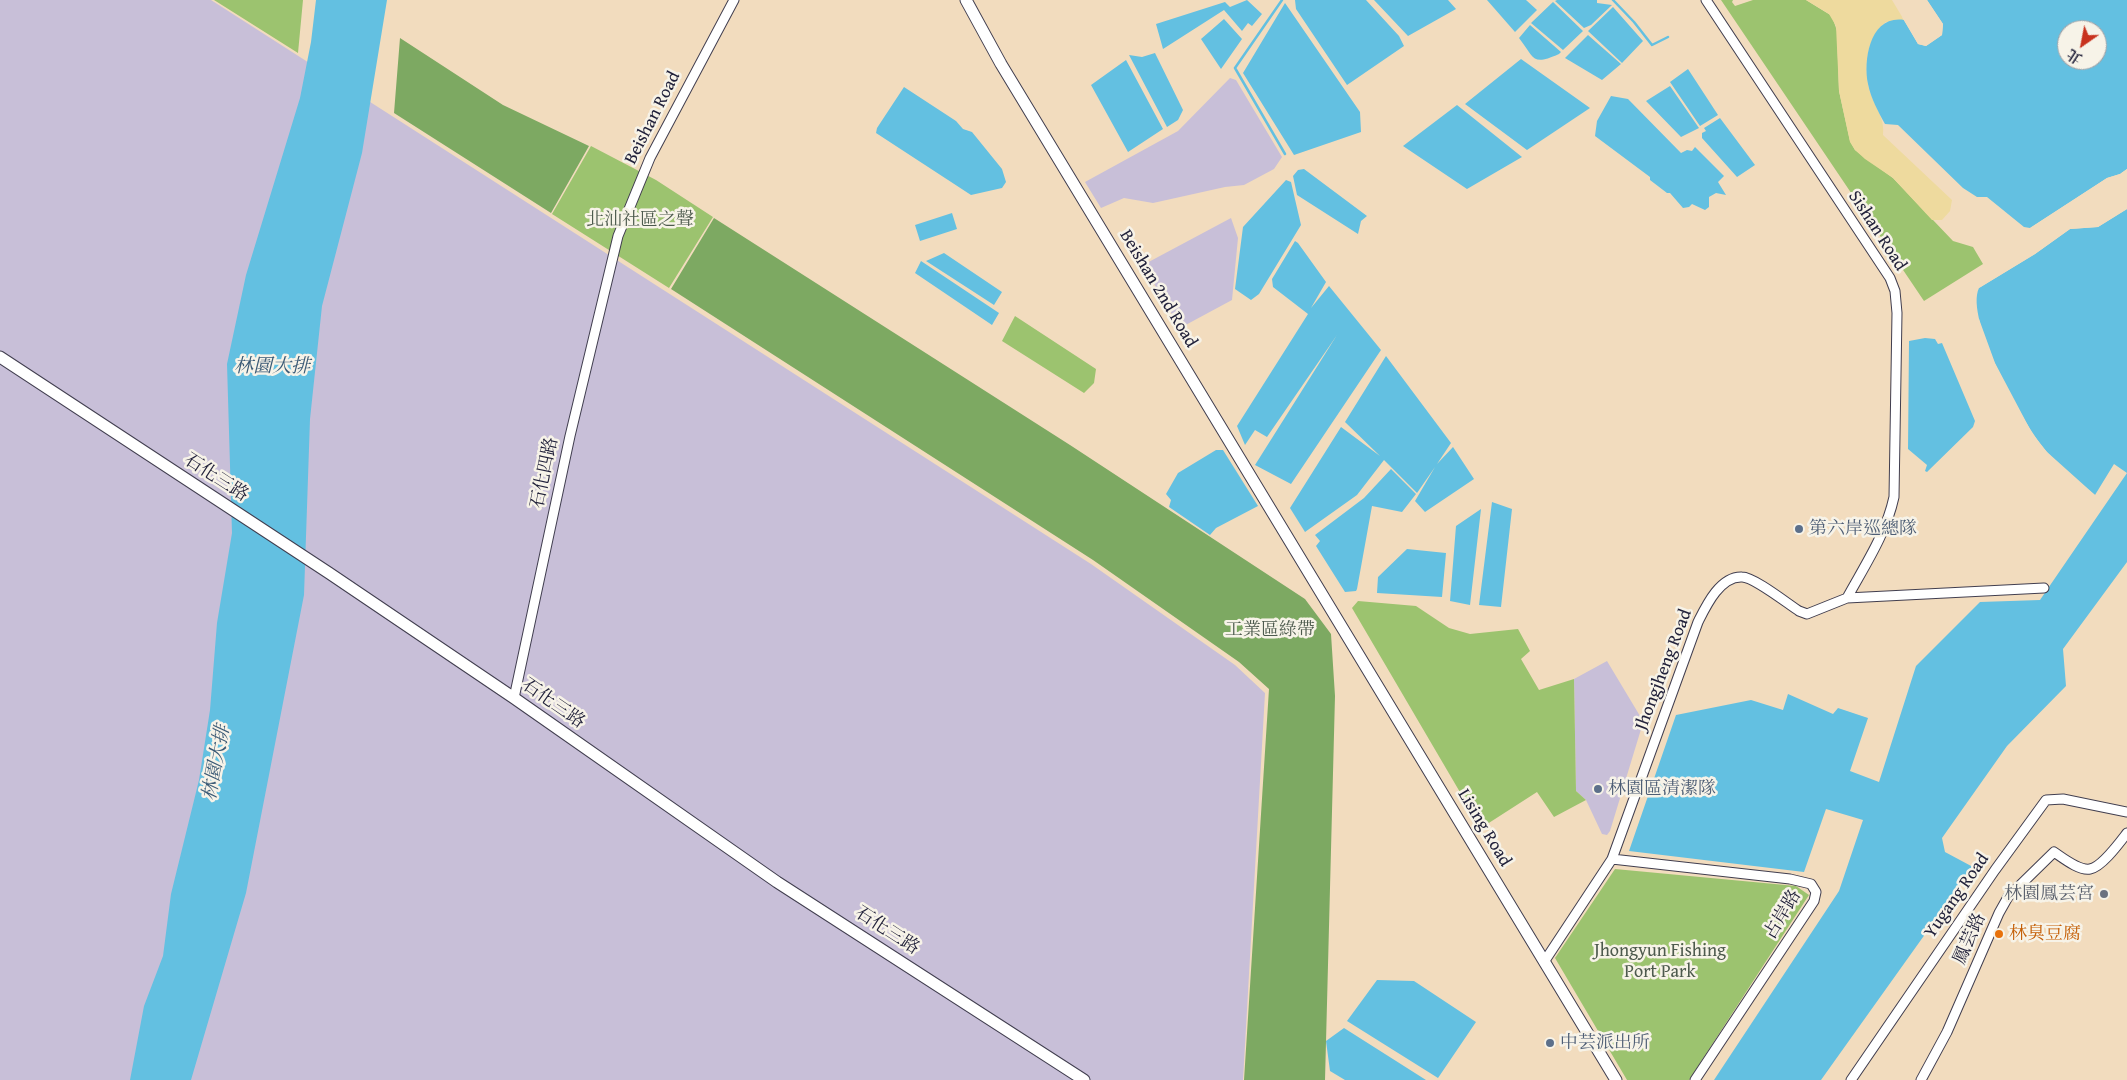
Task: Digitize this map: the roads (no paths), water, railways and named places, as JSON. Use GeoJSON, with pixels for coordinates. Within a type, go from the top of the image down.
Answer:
{"type":"FeatureCollection","features":[{"type":"Feature","properties":{"kind":"street","name":"Beishan Road"},"geometry":{"type":"LineString","coordinates":[[614,256],[628,207],[650,158],[734,0]]}},
{"type":"Feature","properties":{"kind":"street","name":"Beishan 2nd Road"},"geometry":{"type":"LineString","coordinates":[[966,0],[1001,64],[1322,594]]}},
{"type":"Feature","properties":{"kind":"street","name":"Sishan Road"},"geometry":{"type":"LineString","coordinates":[[1706,0],[1890,278],[1895,291],[1897,313],[1894,497],[1884,532],[1847,598]]}},
{"type":"Feature","properties":{"kind":"street","name":"石化四路"},"geometry":{"type":"LineString","coordinates":[[514,698],[570,436],[614,256]]}},
{"type":"Feature","properties":{"kind":"street","name":"石化三路"},"geometry":{"type":"LineString","coordinates":[[0,357],[329,573],[514,698],[777,882],[1084,1080]]}},
{"type":"Feature","properties":{"kind":"street","name":"Jhongjheng Road"},"geometry":{"type":"LineString","coordinates":[[1544,962],[1612,859],[1686,650],[1698,622],[1716,591],[1729,581],[1742,577],[1753,580],[1799,612],[1807,614],[1847,598],[2044,588]]}},
{"type":"Feature","properties":{"kind":"street","name":"Lising Road"},"geometry":{"type":"LineString","coordinates":[[1322,594],[1616,1080]]}},
{"type":"Feature","properties":{"kind":"street","name":"Yugang Road"},"geometry":{"type":"LineString","coordinates":[[1851,1080],[1984,885],[2046,800],[2063,800],[2127,812]]}},
{"type":"Feature","properties":{"kind":"street","name":"鳳芸路"},"geometry":{"type":"LineString","coordinates":[[1921,1080],[1948,1032],[1999,913],[2008,898],[2054,852],[2082,868],[2090,869],[2114,850],[2127,833]]}},
{"type":"Feature","properties":{"kind":"street","name":"占岸路"},"geometry":{"type":"LineString","coordinates":[[1612,859],[1790,879],[1811,884],[1816,892],[1814,901],[1695,1080]]}},
{"type":"Feature","properties":{"kind":"water","name":"林園大排"},"geometry":{"type":"Polygon","coordinates":[[[316,0],[387,0],[362,153],[322,306],[310,419],[304,595],[246,893],[191,1080],[130,1080],[144,1006],[163,956],[171,894],[199,780],[210,710],[217,623],[232,533],[227,364],[246,275],[300,98],[311,42],[316,0]]]}},
{"type":"Feature","properties":{"kind":"water"},"geometry":{"type":"Polygon","coordinates":[[[1247,0],[1262,14],[1252,26],[1248,23],[1242,31],[1224,10],[1163,49],[1156,24],[1225,2],[1230,7],[1247,0]]]}},
{"type":"Feature","properties":{"kind":"water"},"geometry":{"type":"Polygon","coordinates":[[[1295,0],[1366,0],[1399,36],[1404,46],[1347,85],[1296,9],[1295,0]]]}},
{"type":"Feature","properties":{"kind":"water"},"geometry":{"type":"Polygon","coordinates":[[[1374,0],[1448,0],[1456,9],[1408,36],[1374,0]]]}},
{"type":"Feature","properties":{"kind":"water"},"geometry":{"type":"Polygon","coordinates":[[[1487,0],[1526,0],[1537,10],[1515,32],[1487,0]]]}},
{"type":"Feature","properties":{"kind":"water"},"geometry":{"type":"Polygon","coordinates":[[[1597,0],[1597,3],[1612,5],[1591,25],[1584,28],[1555,1],[1597,0]]]}},
{"type":"Feature","properties":{"kind":"water"},"geometry":{"type":"Polygon","coordinates":[[[1927,0],[2127,0],[2127,169],[2120,174],[2107,178],[2030,228],[2024,227],[1987,197],[1977,197],[1963,188],[1898,125],[1885,124],[1875,105],[1868,84],[1868,52],[1876,32],[1883,25],[1892,20],[1904,20],[1918,44],[1926,46],[1942,35],[1943,24],[1927,0]]]}},
{"type":"Feature","properties":{"kind":"water"},"geometry":{"type":"Polygon","coordinates":[[[1553,2],[1583,31],[1563,50],[1531,23],[1553,2]]]}},
{"type":"Feature","properties":{"kind":"water"},"geometry":{"type":"Polygon","coordinates":[[[1285,3],[1360,112],[1361,132],[1294,155],[1243,73],[1285,3]]]}},
{"type":"Feature","properties":{"kind":"water"},"geometry":{"type":"Polygon","coordinates":[[[1613,7],[1643,41],[1622,63],[1588,31],[1613,7]]]}},
{"type":"Feature","properties":{"kind":"water"},"geometry":{"type":"Polygon","coordinates":[[[1224,19],[1242,39],[1221,69],[1201,39],[1224,19]]]}},
{"type":"Feature","properties":{"kind":"water"},"geometry":{"type":"Polygon","coordinates":[[[1530,25],[1561,52],[1544,60],[1535,58],[1519,38],[1530,25]]]}},
{"type":"Feature","properties":{"kind":"water"},"geometry":{"type":"Polygon","coordinates":[[[1588,35],[1621,64],[1602,80],[1565,58],[1588,35]]]}},
{"type":"Feature","properties":{"kind":"water"},"geometry":{"type":"Polygon","coordinates":[[[1155,53],[1183,110],[1178,120],[1167,127],[1129,55],[1142,57],[1155,53]]]}},
{"type":"Feature","properties":{"kind":"water"},"geometry":{"type":"Polygon","coordinates":[[[1521,59],[1590,108],[1527,150],[1465,104],[1521,59]]]}},
{"type":"Feature","properties":{"kind":"water"},"geometry":{"type":"Polygon","coordinates":[[[1126,60],[1163,129],[1128,152],[1091,85],[1126,60]]]}},
{"type":"Feature","properties":{"kind":"water"},"geometry":{"type":"Polygon","coordinates":[[[1688,69],[1718,115],[1700,126],[1670,82],[1688,69]]]}},
{"type":"Feature","properties":{"kind":"water"},"geometry":{"type":"Polygon","coordinates":[[[1670,86],[1699,128],[1681,137],[1646,101],[1670,86]]]}},
{"type":"Feature","properties":{"kind":"water"},"geometry":{"type":"Polygon","coordinates":[[[904,87],[956,121],[963,129],[972,132],[1002,169],[1006,182],[1002,188],[971,195],[876,133],[877,128],[904,87]]]}},
{"type":"Feature","properties":{"kind":"water"},"geometry":{"type":"Polygon","coordinates":[[[1611,96],[1628,99],[1681,153],[1687,150],[1692,151],[1695,147],[1724,176],[1718,182],[1726,195],[1716,193],[1709,197],[1709,207],[1705,210],[1692,204],[1689,207],[1683,208],[1670,193],[1667,193],[1650,180],[1650,177],[1595,136],[1597,121],[1611,96]]]}},
{"type":"Feature","properties":{"kind":"water"},"geometry":{"type":"Polygon","coordinates":[[[1457,105],[1522,157],[1467,189],[1403,146],[1457,105]]]}},
{"type":"Feature","properties":{"kind":"water"},"geometry":{"type":"Polygon","coordinates":[[[1720,118],[1755,165],[1737,177],[1702,138],[1702,133],[1706,131],[1704,128],[1720,118]]]}},
{"type":"Feature","properties":{"kind":"water"},"geometry":{"type":"Polygon","coordinates":[[[1304,169],[1367,216],[1361,221],[1358,234],[1297,195],[1293,176],[1298,170],[1304,169]]]}},
{"type":"Feature","properties":{"kind":"water"},"geometry":{"type":"Polygon","coordinates":[[[1286,180],[1291,182],[1301,225],[1259,294],[1251,300],[1235,289],[1243,227],[1286,180]]]}},
{"type":"Feature","properties":{"kind":"water"},"geometry":{"type":"Polygon","coordinates":[[[2127,209],[2127,473],[2114,464],[2095,495],[2051,457],[2024,419],[1988,346],[1980,323],[1977,303],[1979,288],[2035,254],[2070,229],[2098,227],[2127,209]]]}},
{"type":"Feature","properties":{"kind":"water"},"geometry":{"type":"Polygon","coordinates":[[[952,213],[957,229],[920,241],[915,225],[952,213]]]}},
{"type":"Feature","properties":{"kind":"water"},"geometry":{"type":"Polygon","coordinates":[[[1295,241],[1326,282],[1311,308],[1329,286],[1381,350],[1291,484],[1255,465],[1337,335],[1267,437],[1255,430],[1245,445],[1237,426],[1308,314],[1273,287],[1272,279],[1295,241]]]}},
{"type":"Feature","properties":{"kind":"water"},"geometry":{"type":"Polygon","coordinates":[[[944,253],[1002,292],[994,305],[926,261],[944,253]]]}},
{"type":"Feature","properties":{"kind":"water"},"geometry":{"type":"Polygon","coordinates":[[[921,261],[999,313],[992,325],[915,273],[921,261]]]}},
{"type":"Feature","properties":{"kind":"water"},"geometry":{"type":"Polygon","coordinates":[[[1925,338],[1935,339],[1938,344],[1942,343],[1975,421],[1973,427],[1927,472],[1925,471],[1927,465],[1908,449],[1909,341],[1925,338]]]}},
{"type":"Feature","properties":{"kind":"water"},"geometry":{"type":"Polygon","coordinates":[[[1386,356],[1451,443],[1437,464],[1453,447],[1474,479],[1425,512],[1415,501],[1435,467],[1417,493],[1384,460],[1357,495],[1305,532],[1290,508],[1341,427],[1380,456],[1345,422],[1386,356]]]}},
{"type":"Feature","properties":{"kind":"water"},"geometry":{"type":"Polygon","coordinates":[[[1216,450],[1223,450],[1258,506],[1216,528],[1210,535],[1169,507],[1171,500],[1166,494],[1178,473],[1216,450]]]}},
{"type":"Feature","properties":{"kind":"water"},"geometry":{"type":"Polygon","coordinates":[[[1391,469],[1416,494],[1402,512],[1372,506],[1357,589],[1356,591],[1345,592],[1316,546],[1320,541],[1315,535],[1364,498],[1391,469]]]}},
{"type":"Feature","properties":{"kind":"water"},"geometry":{"type":"Polygon","coordinates":[[[2127,473],[2127,562],[2063,649],[2066,686],[2007,746],[1942,838],[1945,852],[1973,867],[1821,1080],[1714,1080],[1839,891],[1863,820],[1826,809],[1804,872],[1629,851],[1676,715],[1751,700],[1783,710],[1788,694],[1833,714],[1838,708],[1868,718],[1850,771],[1879,782],[1916,666],[1980,602],[2040,600],[2127,473]]]}},
{"type":"Feature","properties":{"kind":"water"},"geometry":{"type":"Polygon","coordinates":[[[1492,502],[1512,509],[1501,607],[1479,605],[1492,502]]]}},
{"type":"Feature","properties":{"kind":"water"},"geometry":{"type":"Polygon","coordinates":[[[1481,509],[1470,605],[1450,601],[1456,526],[1481,509]]]}},
{"type":"Feature","properties":{"kind":"water"},"geometry":{"type":"Polygon","coordinates":[[[1407,549],[1446,553],[1442,597],[1377,593],[1378,577],[1407,549]]]}},
{"type":"Feature","properties":{"kind":"water"},"geometry":{"type":"Polygon","coordinates":[[[1377,980],[1414,981],[1476,1022],[1438,1078],[1347,1021],[1377,980]]]}},
{"type":"Feature","properties":{"kind":"water"},"geometry":{"type":"Polygon","coordinates":[[[1344,1028],[1426,1080],[1345,1080],[1330,1071],[1326,1041],[1344,1028]]]}},
{"type":"Feature","properties":{"kind":"waterway"},"geometry":{"type":"LineString","coordinates":[[1282,0],[1235,68],[1285,154]]}},
{"type":"Feature","properties":{"kind":"waterway"},"geometry":{"type":"LineString","coordinates":[[1613,0],[1652,45],[1668,37]]}},
{"type":"Feature","properties":{"kind":"place","name":"第六岸巡總隊"},"geometry":{"type":"Point","coordinates":[1799,529]}},
{"type":"Feature","properties":{"kind":"place","name":"林園區清潔隊"},"geometry":{"type":"Point","coordinates":[1598,789]}},
{"type":"Feature","properties":{"kind":"place","name":"林園鳳芸宮"},"geometry":{"type":"Point","coordinates":[2104,894]}},
{"type":"Feature","properties":{"kind":"place","name":"林臭豆腐"},"geometry":{"type":"Point","coordinates":[1999,934]}},
{"type":"Feature","properties":{"kind":"place","name":"中芸派出所"},"geometry":{"type":"Point","coordinates":[1550,1043]}},
{"type":"Feature","properties":{"kind":"park label","name":"北汕社區之聲"},"geometry":{"type":"Point","coordinates":[640,220]}},
{"type":"Feature","properties":{"kind":"park label","name":"工業區綠帶"},"geometry":{"type":"Point","coordinates":[1270,630]}},
{"type":"Feature","properties":{"kind":"park label","name":"Jhongyun Fishing Port Park"},"geometry":{"type":"Point","coordinates":[1660,961]}}]}
